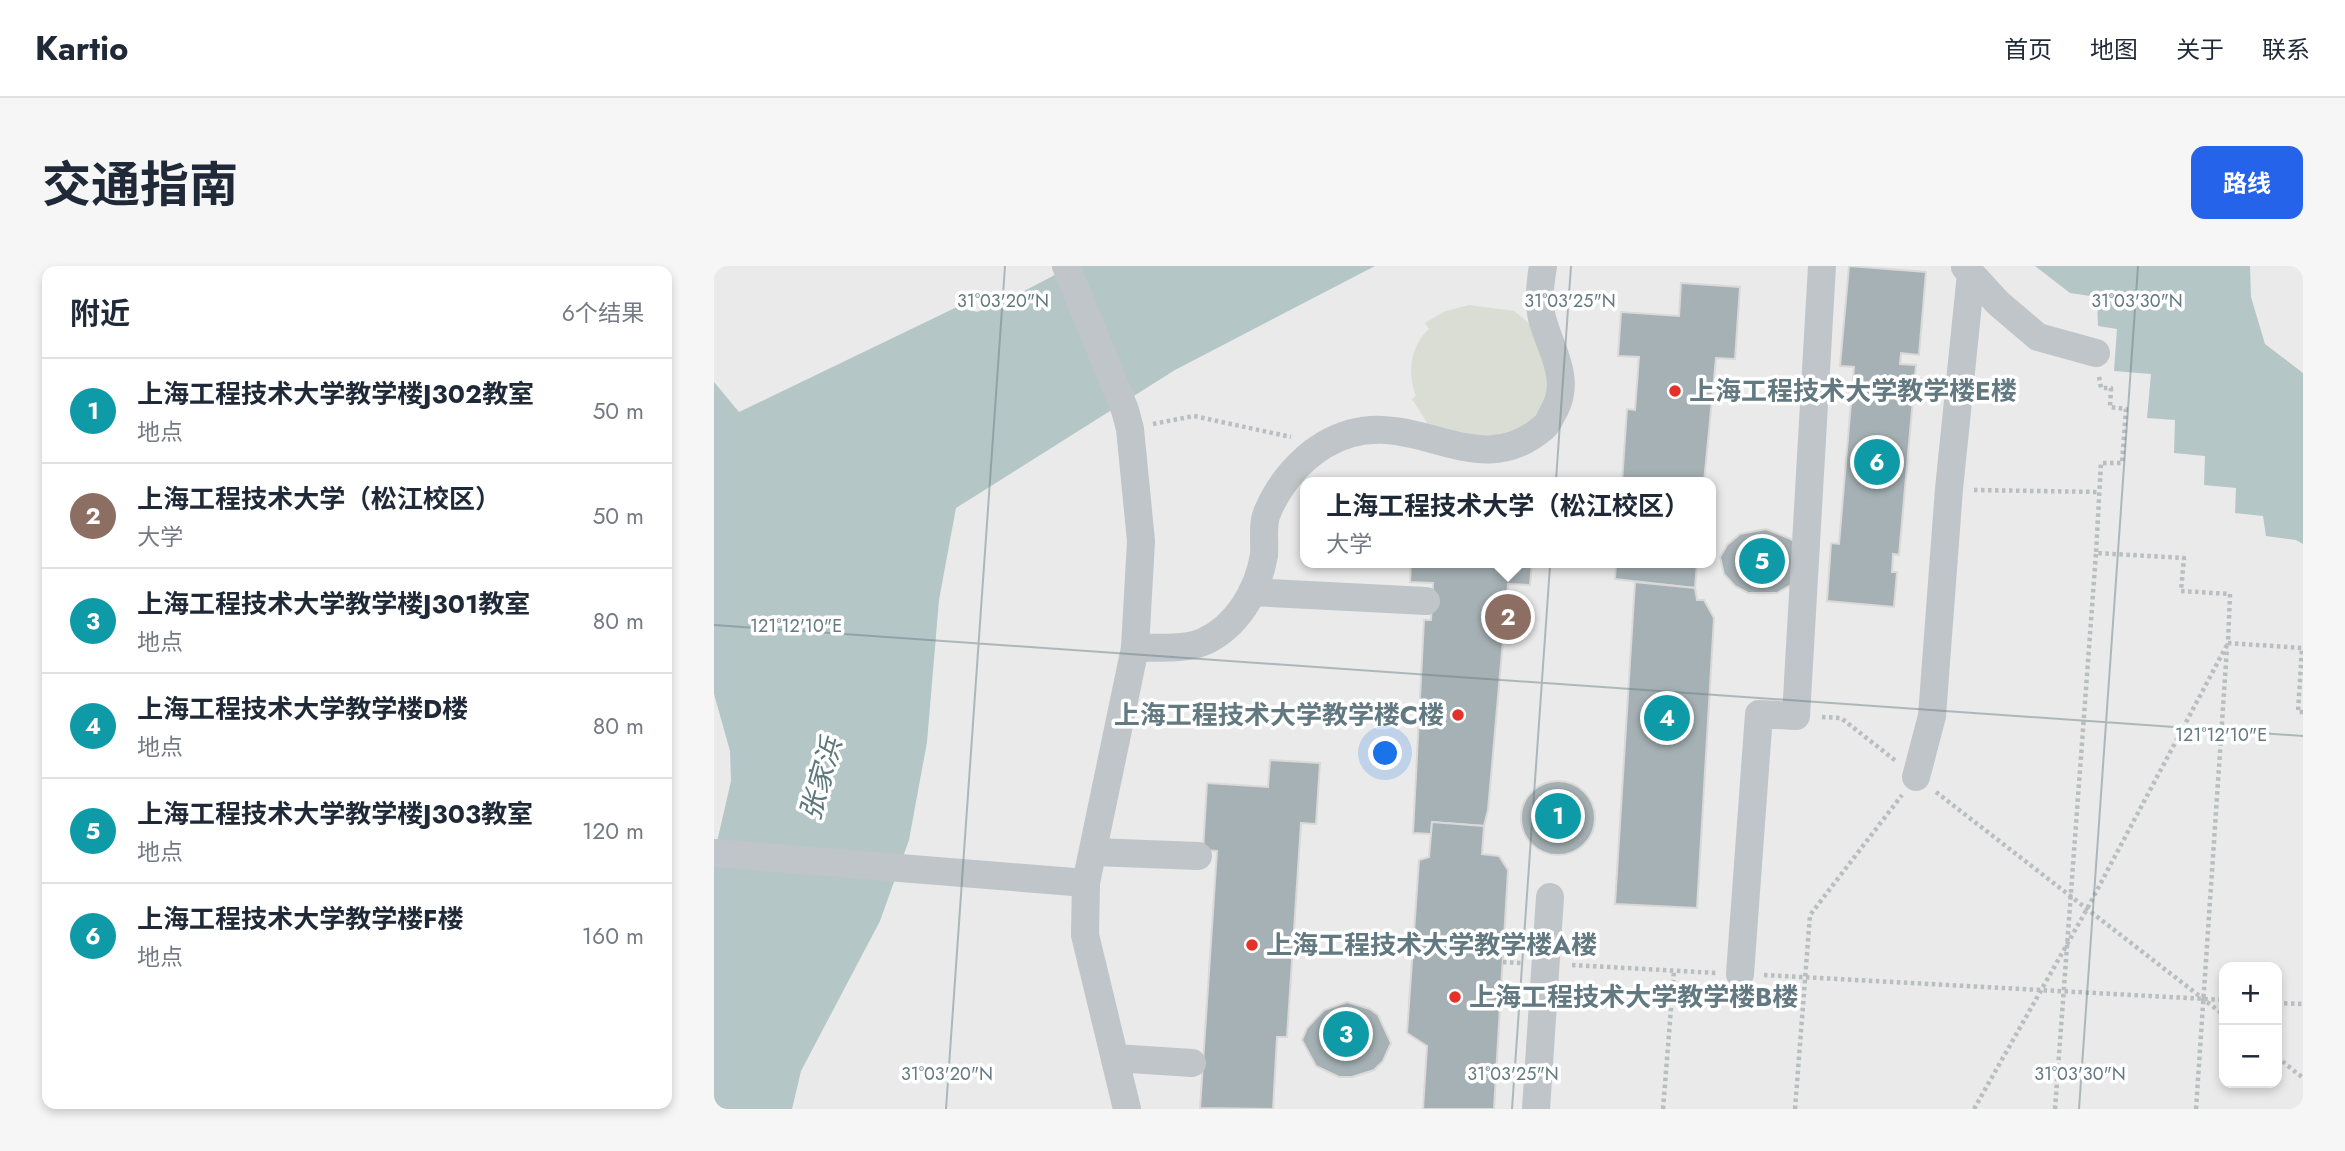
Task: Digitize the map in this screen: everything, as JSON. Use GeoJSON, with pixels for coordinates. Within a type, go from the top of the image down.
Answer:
{"type":"FeatureCollection","features":[{"type":"Feature","properties":{"kind":"lane"},"geometry":{"type":"LineString","coordinates":[[1066,266],[1127,420],[1141,541],[1135,648],[1086,883],[1085,935],[1127,1109]]}},
{"type":"Feature","properties":{"kind":"lane"},"geometry":{"type":"LineString","coordinates":[[1135,648],[1202,643],[1234,623],[1252,592],[1264,556],[1266,515],[1287,476],[1323,445],[1357,430],[1392,429],[1434,437],[1471,451],[1495,452],[1519,443],[1546,426],[1560,398],[1561,370],[1542,318],[1539,290],[1543,266]]}},
{"type":"Feature","properties":{"kind":"lane"},"geometry":{"type":"LineString","coordinates":[[1740,974],[1759,714],[1796,716],[1822,266]]}},
{"type":"Feature","properties":{"kind":"lane"},"geometry":{"type":"LineString","coordinates":[[1968,270],[1998,303],[2038,337],[2096,353]]}},
{"type":"Feature","properties":{"kind":"lane"},"geometry":{"type":"LineString","coordinates":[[1916,777],[1932,716],[1968,270]]}},
{"type":"Feature","properties":{"kind":"lane"},"geometry":{"type":"LineString","coordinates":[[1252,592],[1426,601]]}},
{"type":"Feature","properties":{"kind":"lane"},"geometry":{"type":"LineString","coordinates":[[1094,852],[1198,856]]}},
{"type":"Feature","properties":{"kind":"lane"},"geometry":{"type":"LineString","coordinates":[[714,853],[1086,883]]}},
{"type":"Feature","properties":{"kind":"lane"},"geometry":{"type":"LineString","coordinates":[[1536,1109],[1550,897]]}},
{"type":"Feature","properties":{"kind":"lane"},"geometry":{"type":"LineString","coordinates":[[1115,1058],[1192,1063]]}},
{"type":"Feature","properties":{"kind":"path"},"geometry":{"type":"LineString","coordinates":[[2055,1109],[2099,492],[2102,463],[2122,463],[2126,408],[2110,407],[2111,388],[2101,388],[2096,353]]}},
{"type":"Feature","properties":{"kind":"path"},"geometry":{"type":"LineString","coordinates":[[1127,420],[1194,416],[1256,427],[1323,445]]}},
{"type":"Feature","properties":{"kind":"path"},"geometry":{"type":"LineString","coordinates":[[1949,489],[2099,492]]}},
{"type":"Feature","properties":{"kind":"path"},"geometry":{"type":"LineString","coordinates":[[2096,553],[2184,558],[2182,591],[2230,594],[2196,1109]]}},
{"type":"Feature","properties":{"kind":"path"},"geometry":{"type":"LineString","coordinates":[[2228,643],[2302,648],[2298,712],[2303,712]]}},
{"type":"Feature","properties":{"kind":"path"},"geometry":{"type":"LineString","coordinates":[[1974,1109],[2087,909],[2228,643]]}},
{"type":"Feature","properties":{"kind":"path"},"geometry":{"type":"LineString","coordinates":[[1796,716],[1841,718],[2219,1012]]}},
{"type":"Feature","properties":{"kind":"path"},"geometry":{"type":"LineString","coordinates":[[1795,1109],[1803,977],[1810,915],[1916,777]]}},
{"type":"Feature","properties":{"kind":"path"},"geometry":{"type":"LineString","coordinates":[[1503,962],[2219,1000]]}},
{"type":"Feature","properties":{"kind":"path"},"geometry":{"type":"LineString","coordinates":[[1663,1109],[1674,971]]}},
{"type":"Feature","properties":{"kind":"path"},"geometry":{"type":"LineString","coordinates":[[2282,1003],[2303,1004]]}},
{"type":"Feature","properties":{"kind":"path"},"geometry":{"type":"LineString","coordinates":[[2282,1061],[2303,1078]]}},
{"type":"Feature","properties":{"kind":"shaded area"},"geometry":{"type":"Polygon","coordinates":[[[714,266],[2303,266],[2303,1109],[714,1109],[714,266]]]}},
{"type":"Feature","properties":{"kind":"shaded area"},"geometry":{"type":"Polygon","coordinates":[[[1469,305],[1514,311],[1529,323],[1549,365],[1545,405],[1519,443],[1433,432],[1412,399],[1416,396],[1412,361],[1418,344],[1429,329],[1425,323],[1443,312],[1469,305]]]}},
{"type":"Feature","properties":{"kind":"water","name":"张家浜"},"geometry":{"type":"Polygon","coordinates":[[[1072,266],[1375,266],[1175,370],[956,508],[939,600],[927,742],[909,840],[880,921],[801,1071],[792,1109],[714,1109],[714,855],[731,781],[730,751],[714,694],[714,382],[739,412],[957,307],[977,312],[1005,301],[1072,266]]]}},
{"type":"Feature","properties":{"kind":"water"},"geometry":{"type":"Polygon","coordinates":[[[2035,266],[2250,266],[2251,297],[2265,344],[2303,373],[2303,544],[2296,540],[2266,536],[2263,516],[2235,513],[2236,488],[2204,485],[2205,456],[2174,453],[2175,420],[2147,418],[2151,374],[2114,371],[2117,329],[2098,326],[2097,297],[2070,293],[2035,266]]]}},
{"type":"Feature","properties":{"kind":"building"},"geometry":{"type":"Polygon","coordinates":[[[1849,266],[1926,272],[1919,355],[1901,353],[1900,364],[1916,365],[1899,555],[1893,554],[1892,572],[1897,572],[1894,607],[1827,601],[1831,543],[1839,544],[1854,367],[1840,366],[1849,266]]]}},
{"type":"Feature","properties":{"kind":"building","name":"上海工程技术大学教学楼E楼"},"geometry":{"type":"Polygon","coordinates":[[[1681,283],[1740,287],[1735,359],[1716,358],[1704,477],[1622,477],[1627,409],[1635,410],[1639,357],[1618,356],[1621,312],[1679,316],[1681,283]]]}},
{"type":"Feature","properties":{"kind":"building"},"geometry":{"type":"Polygon","coordinates":[[[1766,529],[1791,539],[1801,550],[1798,581],[1777,593],[1748,593],[1735,586],[1724,574],[1720,557],[1727,545],[1740,534],[1766,529]]]}},
{"type":"Feature","properties":{"kind":"building","name":"上海工程技术大学教学楼C楼"},"geometry":{"type":"Polygon","coordinates":[[[1411,568],[1532,568],[1530,585],[1508,584],[1488,810],[1484,826],[1432,822],[1431,834],[1413,833],[1424,620],[1431,620],[1433,583],[1410,582],[1411,568]]]}},
{"type":"Feature","properties":{"kind":"building"},"geometry":{"type":"Polygon","coordinates":[[[1616,568],[1697,568],[1695,588],[1615,579],[1616,568]]]}},
{"type":"Feature","properties":{"kind":"building"},"geometry":{"type":"Polygon","coordinates":[[[1635,582],[1695,588],[1697,600],[1704,600],[1714,618],[1697,908],[1615,904],[1635,582]]]}},
{"type":"Feature","properties":{"kind":"building","name":"上海工程技术大学教学楼A楼"},"geometry":{"type":"Polygon","coordinates":[[[1270,760],[1320,763],[1316,824],[1301,823],[1287,1037],[1277,1037],[1273,1109],[1200,1108],[1217,851],[1203,850],[1207,783],[1268,787],[1270,760]]]}},
{"type":"Feature","properties":{"kind":"building"},"geometry":{"type":"Polygon","coordinates":[[[1558,781],[1579,787],[1589,797],[1595,818],[1589,839],[1579,849],[1558,855],[1537,849],[1527,839],[1521,818],[1527,797],[1537,787],[1558,781]]]}},
{"type":"Feature","properties":{"kind":"building","name":"上海工程技术大学教学楼B楼"},"geometry":{"type":"Polygon","coordinates":[[[1432,822],[1484,826],[1482,854],[1499,856],[1508,870],[1494,1109],[1423,1109],[1427,1046],[1407,1033],[1419,860],[1429,857],[1432,822]]]}},
{"type":"Feature","properties":{"kind":"building"},"geometry":{"type":"Polygon","coordinates":[[[1347,1002],[1370,1009],[1378,1015],[1391,1043],[1383,1061],[1374,1070],[1352,1077],[1339,1077],[1316,1066],[1302,1040],[1307,1028],[1324,1010],[1347,1002]]]}},
{"type":"Feature","properties":{"kind":"place","name":"上海工程技术大学教学楼E楼"},"geometry":{"type":"Point","coordinates":[1675,391]}},
{"type":"Feature","properties":{"kind":"place","name":"上海工程技术大学教学楼F楼"},"geometry":{"type":"Point","coordinates":[1877,462]}},
{"type":"Feature","properties":{"kind":"place","name":"上海工程技术大学教学楼J303教室"},"geometry":{"type":"Point","coordinates":[1762,561]}},
{"type":"Feature","properties":{"kind":"place","name":"上海工程技术大学（松江校区）"},"geometry":{"type":"Point","coordinates":[1508,617]}},
{"type":"Feature","properties":{"kind":"place","name":"上海工程技术大学教学楼C楼"},"geometry":{"type":"Point","coordinates":[1458,715]}},
{"type":"Feature","properties":{"kind":"place","name":"上海工程技术大学教学楼D楼"},"geometry":{"type":"Point","coordinates":[1667,718]}},
{"type":"Feature","properties":{"kind":"place","name":"上海工程技术大学教学楼J302教室"},"geometry":{"type":"Point","coordinates":[1558,816]}},
{"type":"Feature","properties":{"kind":"place","name":"上海工程技术大学教学楼A楼"},"geometry":{"type":"Point","coordinates":[1252,945]}},
{"type":"Feature","properties":{"kind":"place","name":"上海工程技术大学教学楼B楼"},"geometry":{"type":"Point","coordinates":[1455,997]}},
{"type":"Feature","properties":{"kind":"place","name":"上海工程技术大学教学楼J301教室"},"geometry":{"type":"Point","coordinates":[1346,1034]}}]}
